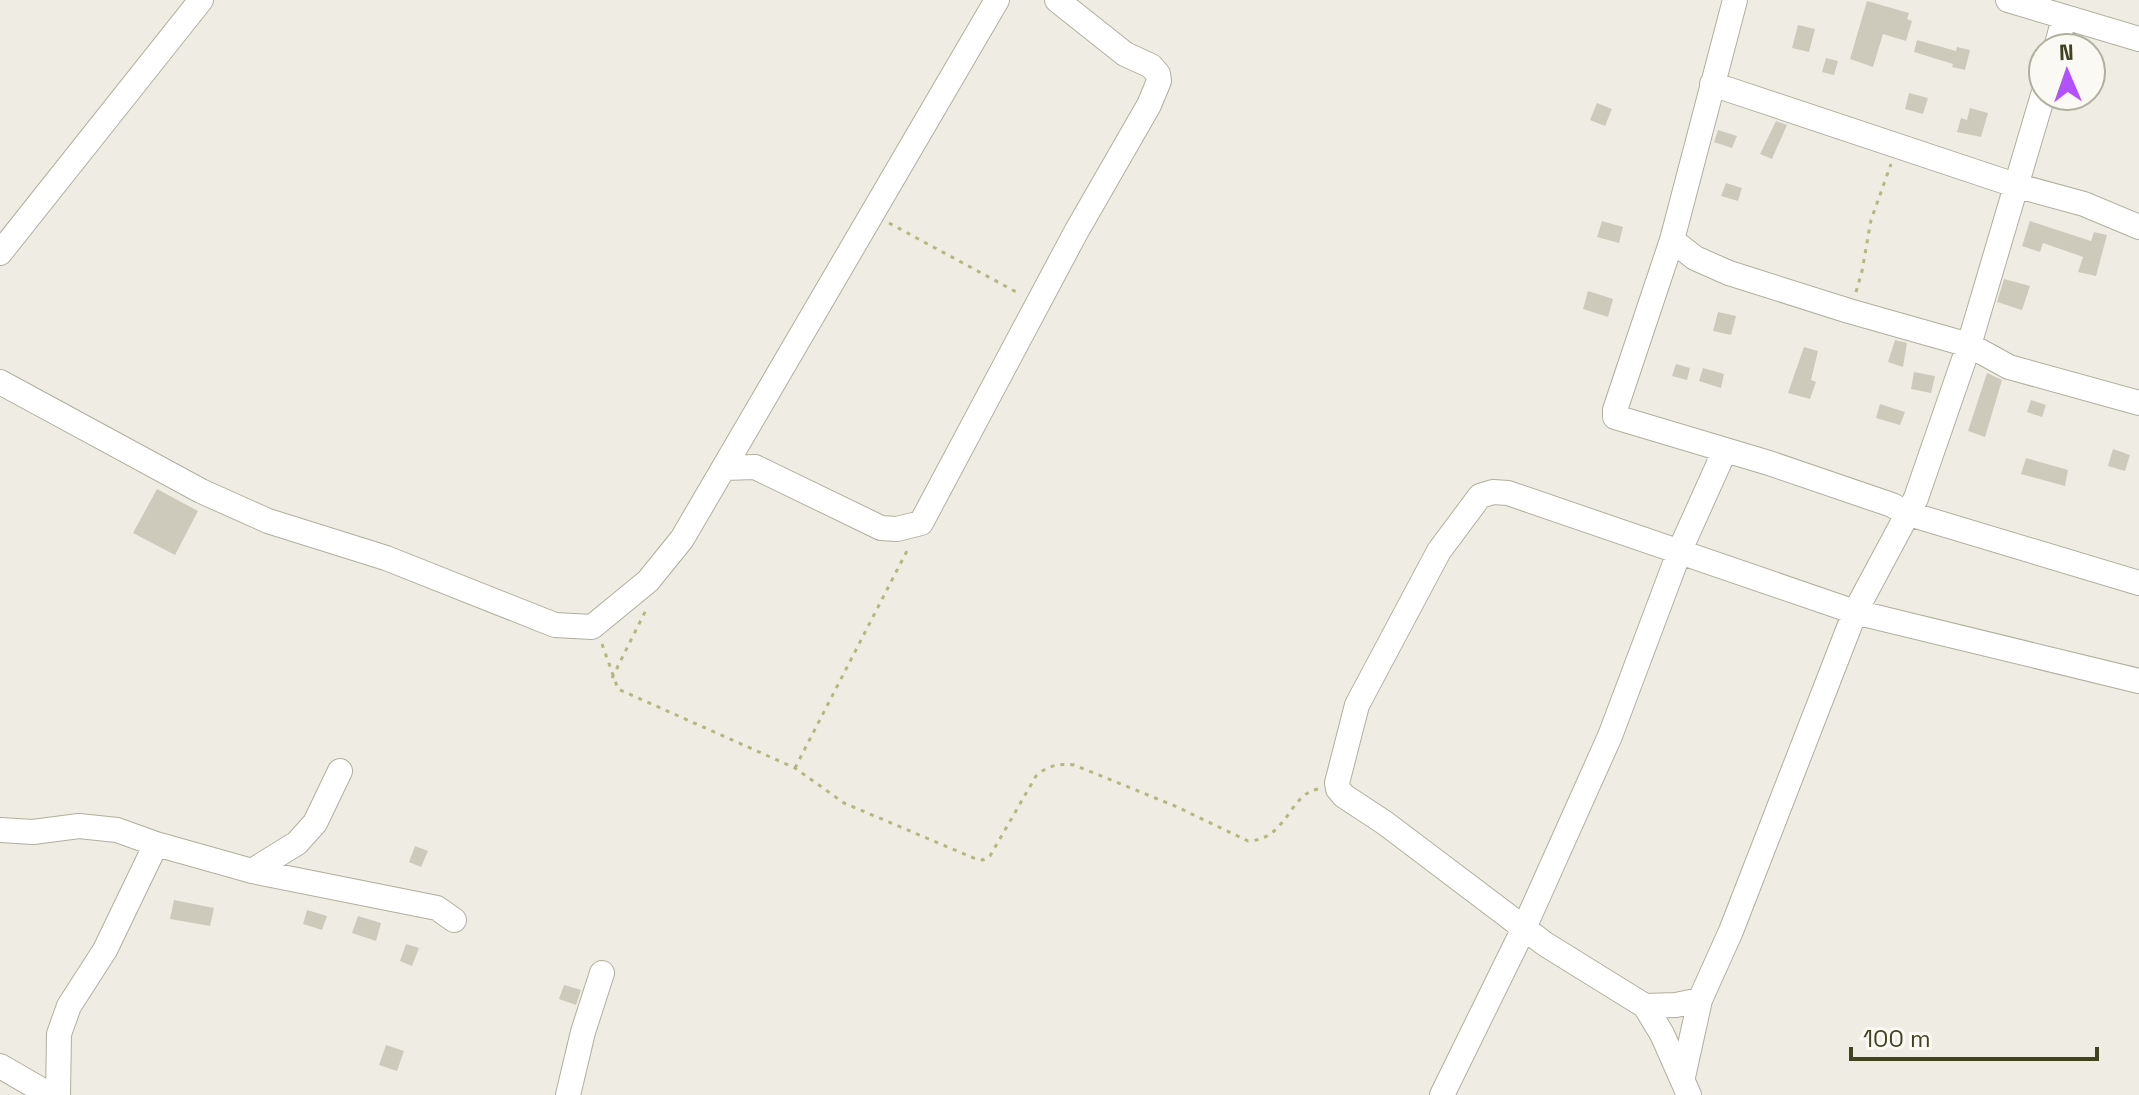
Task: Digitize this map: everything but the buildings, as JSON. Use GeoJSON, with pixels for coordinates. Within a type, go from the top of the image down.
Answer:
{"type":"FeatureCollection","features":[{"type":"Feature","properties":{"kind":"street"},"geometry":{"type":"LineString","coordinates":[[0,253],[201,0]]}},
{"type":"Feature","properties":{"kind":"street"},"geometry":{"type":"LineString","coordinates":[[0,382],[201,491],[268,521],[386,558],[555,625],[592,627],[648,581],[682,539],[997,0]]}},
{"type":"Feature","properties":{"kind":"street"},"geometry":{"type":"LineString","coordinates":[[724,468],[755,467],[881,528],[897,529],[921,523],[1037,303],[1149,105],[1159,81],[1158,74],[1151,66],[1125,54],[1057,0]]}},
{"type":"Feature","properties":{"kind":"street"},"geometry":{"type":"LineString","coordinates":[[1735,0],[1672,240],[1624,381],[1615,417],[1892,505],[1906,513],[2139,583]]}},
{"type":"Feature","properties":{"kind":"street"},"geometry":{"type":"LineString","coordinates":[[2008,0],[2139,39]]}},
{"type":"Feature","properties":{"kind":"street"},"geometry":{"type":"LineString","coordinates":[[2060,32],[2064,18]]}},
{"type":"Feature","properties":{"kind":"street"},"geometry":{"type":"LineString","coordinates":[[1712,84],[2018,186],[2084,204],[2139,227]]}},
{"type":"Feature","properties":{"kind":"street"},"geometry":{"type":"LineString","coordinates":[[1686,1086],[1700,1000],[1731,931],[1855,612],[1916,498],[1969,345],[2038,112]]}},
{"type":"Feature","properties":{"kind":"street"},"geometry":{"type":"LineString","coordinates":[[1672,240],[1695,258],[1729,273],[1969,345],[2009,367],[2139,403]]}},
{"type":"Feature","properties":{"kind":"street"},"geometry":{"type":"LineString","coordinates":[[1442,1095],[1524,928],[1610,736],[1680,550],[1725,450]]}},
{"type":"Feature","properties":{"kind":"street"},"geometry":{"type":"LineString","coordinates":[[1686,1086],[1645,1006],[1545,944],[1338,789],[1357,705],[1439,551],[1480,496],[1493,492],[1508,493],[1855,612],[2139,681]]}},
{"type":"Feature","properties":{"kind":"street"},"geometry":{"type":"LineString","coordinates":[[252,871],[297,843],[315,823],[340,771]]}},
{"type":"Feature","properties":{"kind":"street"},"geometry":{"type":"LineString","coordinates":[[0,830],[33,832],[92,827],[117,830],[252,871],[437,908],[454,920]]}},
{"type":"Feature","properties":{"kind":"street"},"geometry":{"type":"LineString","coordinates":[[58,1095],[59,1034],[69,1006],[105,950],[156,844]]}},
{"type":"Feature","properties":{"kind":"street"},"geometry":{"type":"LineString","coordinates":[[568,1095],[583,1032],[602,973]]}},
{"type":"Feature","properties":{"kind":"street"},"geometry":{"type":"LineString","coordinates":[[1645,1006],[1700,1000]]}},
{"type":"Feature","properties":{"kind":"street"},"geometry":{"type":"LineString","coordinates":[[0,1066],[50,1095]]}},
{"type":"Feature","properties":{"kind":"path"},"geometry":{"type":"LineString","coordinates":[[1849,311],[1862,271],[1871,220],[1897,146]]}},
{"type":"Feature","properties":{"kind":"path"},"geometry":{"type":"LineString","coordinates":[[871,214],[1037,303]]}},
{"type":"Feature","properties":{"kind":"path"},"geometry":{"type":"LineString","coordinates":[[795,768],[921,523]]}},
{"type":"Feature","properties":{"kind":"path"},"geometry":{"type":"LineString","coordinates":[[592,627],[605,651],[618,689],[795,768],[844,803],[976,859],[983,860],[990,856],[1036,776],[1044,769],[1062,763],[1175,806],[1248,841],[1261,840],[1273,833],[1314,788],[1338,789]]}}]}
